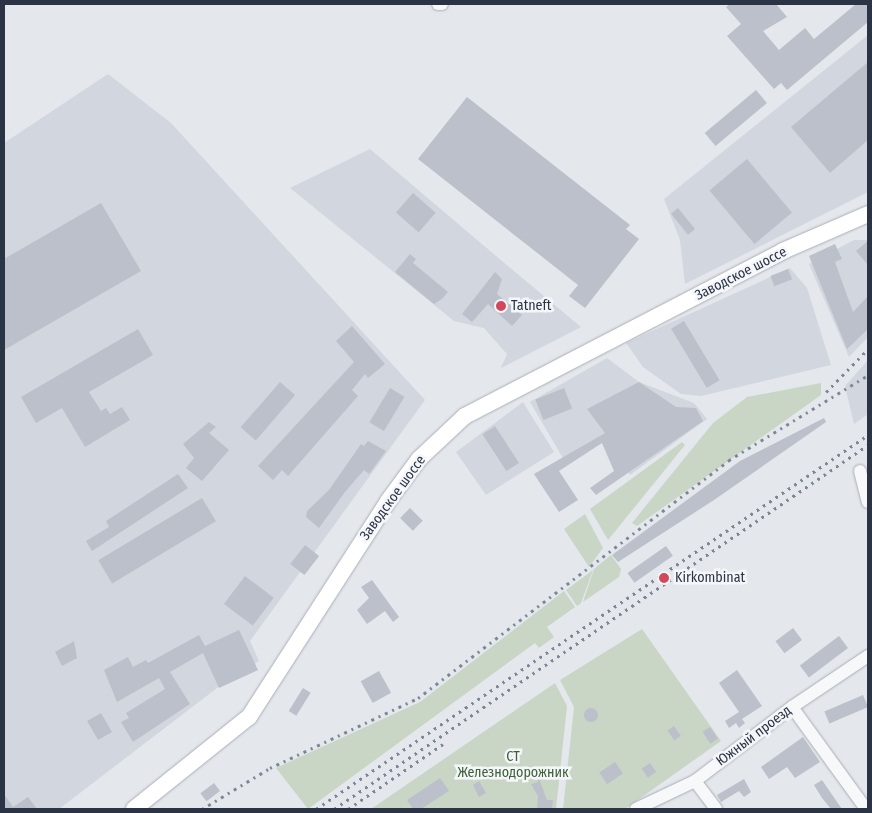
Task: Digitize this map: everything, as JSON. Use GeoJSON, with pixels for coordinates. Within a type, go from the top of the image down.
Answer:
{"type":"FeatureCollection","features":[{"type":"Feature","properties":{"kind":"main road","name":"Заводское шоссе"},"geometry":{"type":"LineString","coordinates":[[134,809],[249,717],[388,501],[419,459],[465,416],[782,251],[868,214]]}},
{"type":"Feature","properties":{"kind":"street"},"geometry":{"type":"LineString","coordinates":[[860,471],[868,502]]}},
{"type":"Feature","properties":{"kind":"street","name":"Южный проезд"},"geometry":{"type":"LineString","coordinates":[[636,809],[695,781],[792,707],[868,656]]}},
{"type":"Feature","properties":{"kind":"street"},"geometry":{"type":"LineString","coordinates":[[792,707],[866,809]]}},
{"type":"Feature","properties":{"kind":"street"},"geometry":{"type":"LineString","coordinates":[[695,781],[716,809]]}},
{"type":"Feature","properties":{"kind":"shaded area"},"geometry":{"type":"Polygon","coordinates":[[[868,35],[868,192],[685,284],[680,240],[664,199],[868,35]]]}},
{"type":"Feature","properties":{"kind":"shaded area"},"geometry":{"type":"Polygon","coordinates":[[[108,74],[171,123],[425,400],[250,641],[259,661],[234,675],[59,809],[4,809],[4,143],[108,74]]]}},
{"type":"Feature","properties":{"kind":"shaded area"},"geometry":{"type":"Polygon","coordinates":[[[370,149],[581,327],[501,368],[507,354],[484,328],[454,321],[290,188],[370,149]]]}},
{"type":"Feature","properties":{"kind":"shaded area"},"geometry":{"type":"Polygon","coordinates":[[[854,240],[868,240],[868,337],[849,357],[809,264],[854,240]]]}},
{"type":"Feature","properties":{"kind":"shaded area"},"geometry":{"type":"Polygon","coordinates":[[[790,268],[807,288],[831,365],[701,396],[681,394],[643,367],[626,343],[790,268]]]}},
{"type":"Feature","properties":{"kind":"shaded area"},"geometry":{"type":"Polygon","coordinates":[[[607,358],[639,382],[694,403],[707,419],[630,475],[605,433],[563,458],[530,402],[607,358]]]}},
{"type":"Feature","properties":{"kind":"shaded area"},"geometry":{"type":"Polygon","coordinates":[[[868,360],[868,414],[854,424],[845,386],[868,360]]]}},
{"type":"Feature","properties":{"kind":"shaded area"},"geometry":{"type":"Polygon","coordinates":[[[523,402],[554,452],[486,495],[456,452],[523,402]]]}},
{"type":"Feature","properties":{"kind":"green space"},"geometry":{"type":"Polygon","coordinates":[[[821,383],[821,395],[637,526],[632,523],[713,423],[747,397],[821,383]]]}},
{"type":"Feature","properties":{"kind":"green space"},"geometry":{"type":"Polygon","coordinates":[[[682,442],[685,445],[608,540],[590,509],[682,442]]]}},
{"type":"Feature","properties":{"kind":"green space"},"geometry":{"type":"Polygon","coordinates":[[[585,514],[603,548],[589,567],[564,529],[585,514]]]}},
{"type":"Feature","properties":{"kind":"green space"},"geometry":{"type":"Polygon","coordinates":[[[611,555],[621,569],[619,577],[583,602],[594,569],[611,555]]]}},
{"type":"Feature","properties":{"kind":"green space"},"geometry":{"type":"Polygon","coordinates":[[[593,570],[581,603],[577,606],[566,590],[593,570]]]}},
{"type":"Feature","properties":{"kind":"green space"},"geometry":{"type":"Polygon","coordinates":[[[564,591],[575,607],[547,627],[554,637],[539,648],[535,643],[308,809],[276,768],[420,702],[564,591]]]}},
{"type":"Feature","properties":{"kind":"green space"},"geometry":{"type":"Polygon","coordinates":[[[642,629],[721,741],[625,809],[563,809],[574,707],[560,680],[642,629]]]}},
{"type":"Feature","properties":{"kind":"green space","name":"СТ Железнодорожник"},"geometry":{"type":"Polygon","coordinates":[[[555,683],[567,706],[556,809],[371,809],[555,683]]]}},
{"type":"Feature","properties":{"kind":"building"},"geometry":{"type":"Polygon","coordinates":[[[730,4],[776,4],[787,17],[763,31],[779,50],[805,28],[814,39],[856,4],[868,4],[868,22],[787,90],[781,83],[774,89],[727,36],[741,24],[726,7],[730,4]]]}},
{"type":"Feature","properties":{"kind":"building"},"geometry":{"type":"Polygon","coordinates":[[[868,62],[868,140],[830,173],[791,127],[868,62]]]}},
{"type":"Feature","properties":{"kind":"building"},"geometry":{"type":"Polygon","coordinates":[[[756,90],[767,103],[716,146],[705,133],[756,90]]]}},
{"type":"Feature","properties":{"kind":"building"},"geometry":{"type":"Polygon","coordinates":[[[467,97],[630,225],[626,229],[639,239],[585,308],[569,296],[578,285],[418,159],[467,97]]]}},
{"type":"Feature","properties":{"kind":"building"},"geometry":{"type":"Polygon","coordinates":[[[747,159],[792,213],[754,244],[709,190],[747,159]]]}},
{"type":"Feature","properties":{"kind":"building"},"geometry":{"type":"Polygon","coordinates":[[[413,193],[436,213],[419,232],[396,213],[413,193]]]}},
{"type":"Feature","properties":{"kind":"building"},"geometry":{"type":"Polygon","coordinates":[[[101,203],[141,271],[4,350],[4,259],[101,203]]]}},
{"type":"Feature","properties":{"kind":"building"},"geometry":{"type":"Polygon","coordinates":[[[678,208],[695,229],[688,235],[671,214],[678,208]]]}},
{"type":"Feature","properties":{"kind":"building"},"geometry":{"type":"Polygon","coordinates":[[[868,241],[868,265],[856,251],[868,241]]]}},
{"type":"Feature","properties":{"kind":"building"},"geometry":{"type":"Polygon","coordinates":[[[835,244],[842,259],[835,262],[853,312],[868,296],[868,329],[847,349],[809,256],[835,244]]]}},
{"type":"Feature","properties":{"kind":"building"},"geometry":{"type":"Polygon","coordinates":[[[410,254],[416,259],[413,263],[448,292],[434,304],[395,272],[410,254]]]}},
{"type":"Feature","properties":{"kind":"building"},"geometry":{"type":"Polygon","coordinates":[[[788,269],[792,279],[775,286],[770,276],[788,269]]]}},
{"type":"Feature","properties":{"kind":"building"},"geometry":{"type":"Polygon","coordinates":[[[495,272],[502,279],[497,294],[522,315],[512,326],[488,304],[472,322],[462,314],[495,272]]]}},
{"type":"Feature","properties":{"kind":"building"},"geometry":{"type":"Polygon","coordinates":[[[684,321],[720,380],[707,388],[671,329],[684,321]]]}},
{"type":"Feature","properties":{"kind":"building"},"geometry":{"type":"Polygon","coordinates":[[[352,326],[385,364],[368,378],[365,374],[352,390],[358,396],[288,476],[282,470],[273,480],[258,466],[354,362],[336,341],[352,326]]]}},
{"type":"Feature","properties":{"kind":"building"},"geometry":{"type":"Polygon","coordinates":[[[138,329],[153,355],[89,392],[101,411],[106,408],[110,414],[122,407],[130,420],[85,447],[62,408],[36,423],[21,397],[138,329]]]}},
{"type":"Feature","properties":{"kind":"building"},"geometry":{"type":"Polygon","coordinates":[[[280,382],[295,395],[256,440],[241,427],[280,382]]]}},
{"type":"Feature","properties":{"kind":"building"},"geometry":{"type":"Polygon","coordinates":[[[639,382],[676,407],[696,408],[703,421],[596,495],[590,488],[614,471],[602,443],[559,471],[578,500],[559,512],[534,474],[605,433],[587,409],[639,382]]]}},
{"type":"Feature","properties":{"kind":"building"},"geometry":{"type":"Polygon","coordinates":[[[390,388],[405,397],[384,431],[369,422],[390,388]]]}},
{"type":"Feature","properties":{"kind":"building"},"geometry":{"type":"Polygon","coordinates":[[[564,388],[572,408],[543,420],[535,400],[564,388]]]}},
{"type":"Feature","properties":{"kind":"building"},"geometry":{"type":"Polygon","coordinates":[[[824,418],[826,422],[714,500],[618,562],[612,555],[740,461],[824,418]]]}},
{"type":"Feature","properties":{"kind":"building"},"geometry":{"type":"Polygon","coordinates":[[[209,422],[216,427],[209,433],[229,450],[202,481],[186,468],[194,458],[183,444],[209,422]]]}},
{"type":"Feature","properties":{"kind":"building"},"geometry":{"type":"Polygon","coordinates":[[[495,426],[519,463],[506,471],[482,434],[495,426]]]}},
{"type":"Feature","properties":{"kind":"building"},"geometry":{"type":"Polygon","coordinates":[[[368,441],[386,451],[369,474],[364,470],[345,492],[319,528],[306,517],[307,511],[329,490],[361,444],[364,446],[368,441]]]}},
{"type":"Feature","properties":{"kind":"building"},"geometry":{"type":"Polygon","coordinates":[[[178,474],[188,488],[92,551],[86,541],[109,527],[106,521],[178,474]]]}},
{"type":"Feature","properties":{"kind":"building"},"geometry":{"type":"Polygon","coordinates":[[[202,498],[216,521],[112,583],[98,560],[202,498]]]}},
{"type":"Feature","properties":{"kind":"building"},"geometry":{"type":"Polygon","coordinates":[[[410,508],[423,521],[413,531],[400,518],[410,508]]]}},
{"type":"Feature","properties":{"kind":"building"},"geometry":{"type":"Polygon","coordinates":[[[305,545],[319,556],[304,575],[290,564],[305,545]]]}},
{"type":"Feature","properties":{"kind":"building"},"geometry":{"type":"Polygon","coordinates":[[[666,546],[673,556],[634,583],[627,573],[666,546]]]}},
{"type":"Feature","properties":{"kind":"building"},"geometry":{"type":"Polygon","coordinates":[[[245,576],[274,598],[253,626],[224,604],[245,576]]]}},
{"type":"Feature","properties":{"kind":"building"},"geometry":{"type":"Polygon","coordinates":[[[372,580],[399,617],[393,622],[385,611],[367,624],[357,610],[369,598],[361,587],[372,580]]]}},
{"type":"Feature","properties":{"kind":"building"},"geometry":{"type":"Polygon","coordinates":[[[793,628],[802,640],[784,653],[775,641],[793,628]]]}},
{"type":"Feature","properties":{"kind":"building"},"geometry":{"type":"Polygon","coordinates":[[[239,630],[258,670],[219,688],[203,653],[170,672],[190,704],[133,742],[121,722],[129,718],[126,713],[165,689],[159,678],[117,702],[104,670],[128,657],[133,667],[146,660],[148,663],[199,635],[205,646],[239,630]]]}},
{"type":"Feature","properties":{"kind":"building"},"geometry":{"type":"Polygon","coordinates":[[[839,636],[848,648],[809,677],[800,665],[839,636]]]}},
{"type":"Feature","properties":{"kind":"building"},"geometry":{"type":"Polygon","coordinates":[[[74,641],[77,658],[62,666],[55,652],[74,641]]]}},
{"type":"Feature","properties":{"kind":"building"},"geometry":{"type":"Polygon","coordinates":[[[737,670],[762,706],[742,719],[745,723],[739,728],[736,723],[729,728],[725,721],[739,712],[719,683],[737,670]]]}},
{"type":"Feature","properties":{"kind":"building"},"geometry":{"type":"Polygon","coordinates":[[[379,671],[391,693],[373,703],[361,681],[379,671]]]}},
{"type":"Feature","properties":{"kind":"building"},"geometry":{"type":"Polygon","coordinates":[[[303,688],[311,693],[296,716],[289,711],[303,688]]]}},
{"type":"Feature","properties":{"kind":"building"},"geometry":{"type":"Polygon","coordinates":[[[863,695],[868,707],[829,723],[824,711],[863,695]]]}},
{"type":"Feature","properties":{"kind":"building"},"geometry":{"type":"Polygon","coordinates":[[[591,708],[596,710],[598,715],[596,720],[591,722],[586,720],[584,715],[586,710],[591,708]]]}},
{"type":"Feature","properties":{"kind":"building"},"geometry":{"type":"Polygon","coordinates":[[[101,713],[112,732],[98,740],[87,721],[101,713]]]}},
{"type":"Feature","properties":{"kind":"building"},"geometry":{"type":"Polygon","coordinates":[[[674,726],[681,736],[674,740],[667,731],[674,726]]]}},
{"type":"Feature","properties":{"kind":"building"},"geometry":{"type":"Polygon","coordinates":[[[710,727],[718,739],[710,744],[703,732],[710,727]]]}},
{"type":"Feature","properties":{"kind":"building"},"geometry":{"type":"Polygon","coordinates":[[[803,737],[820,762],[795,778],[787,767],[769,779],[761,767],[803,737]]]}},
{"type":"Feature","properties":{"kind":"building"},"geometry":{"type":"Polygon","coordinates":[[[615,762],[623,774],[607,784],[599,773],[615,762]]]}},
{"type":"Feature","properties":{"kind":"building"},"geometry":{"type":"Polygon","coordinates":[[[650,763],[656,772],[648,778],[642,769],[650,763]]]}},
{"type":"Feature","properties":{"kind":"building"},"geometry":{"type":"Polygon","coordinates":[[[538,776],[547,800],[553,800],[552,809],[537,809],[538,796],[531,784],[538,782],[538,776]]]}},
{"type":"Feature","properties":{"kind":"building"},"geometry":{"type":"Polygon","coordinates":[[[440,778],[449,791],[421,809],[413,809],[407,800],[440,778]]]}},
{"type":"Feature","properties":{"kind":"building"},"geometry":{"type":"Polygon","coordinates":[[[744,779],[751,792],[744,797],[739,791],[721,802],[717,795],[744,779]]]}},
{"type":"Feature","properties":{"kind":"building"},"geometry":{"type":"Polygon","coordinates":[[[822,780],[842,809],[831,809],[822,798],[814,785],[822,780]]]}},
{"type":"Feature","properties":{"kind":"building"},"geometry":{"type":"Polygon","coordinates":[[[479,781],[486,793],[479,797],[473,785],[479,781]]]}},
{"type":"Feature","properties":{"kind":"building"},"geometry":{"type":"Polygon","coordinates":[[[214,783],[220,791],[206,801],[200,793],[214,783]]]}},
{"type":"Feature","properties":{"kind":"building"},"geometry":{"type":"Polygon","coordinates":[[[4,794],[13,807],[28,797],[37,809],[4,809],[4,794]]]}},
{"type":"Feature","properties":{"kind":"railway"},"geometry":{"type":"LineString","coordinates":[[826,392],[868,349]]}},
{"type":"Feature","properties":{"kind":"railway"},"geometry":{"type":"LineString","coordinates":[[202,809],[270,768],[418,698],[729,460],[868,375]]}},
{"type":"Feature","properties":{"kind":"railway"},"geometry":{"type":"LineString","coordinates":[[316,809],[868,435]]}},
{"type":"Feature","properties":{"kind":"railway"},"geometry":{"type":"LineString","coordinates":[[334,809],[868,445]]}},
{"type":"Feature","properties":{"kind":"railway"},"geometry":{"type":"LineString","coordinates":[[348,809],[443,744]]}},
{"type":"Feature","properties":{"kind":"place","name":"Tatneft"},"geometry":{"type":"Point","coordinates":[501,306]}},
{"type":"Feature","properties":{"kind":"place","name":"Kirkombinat"},"geometry":{"type":"Point","coordinates":[664,578]}}]}
